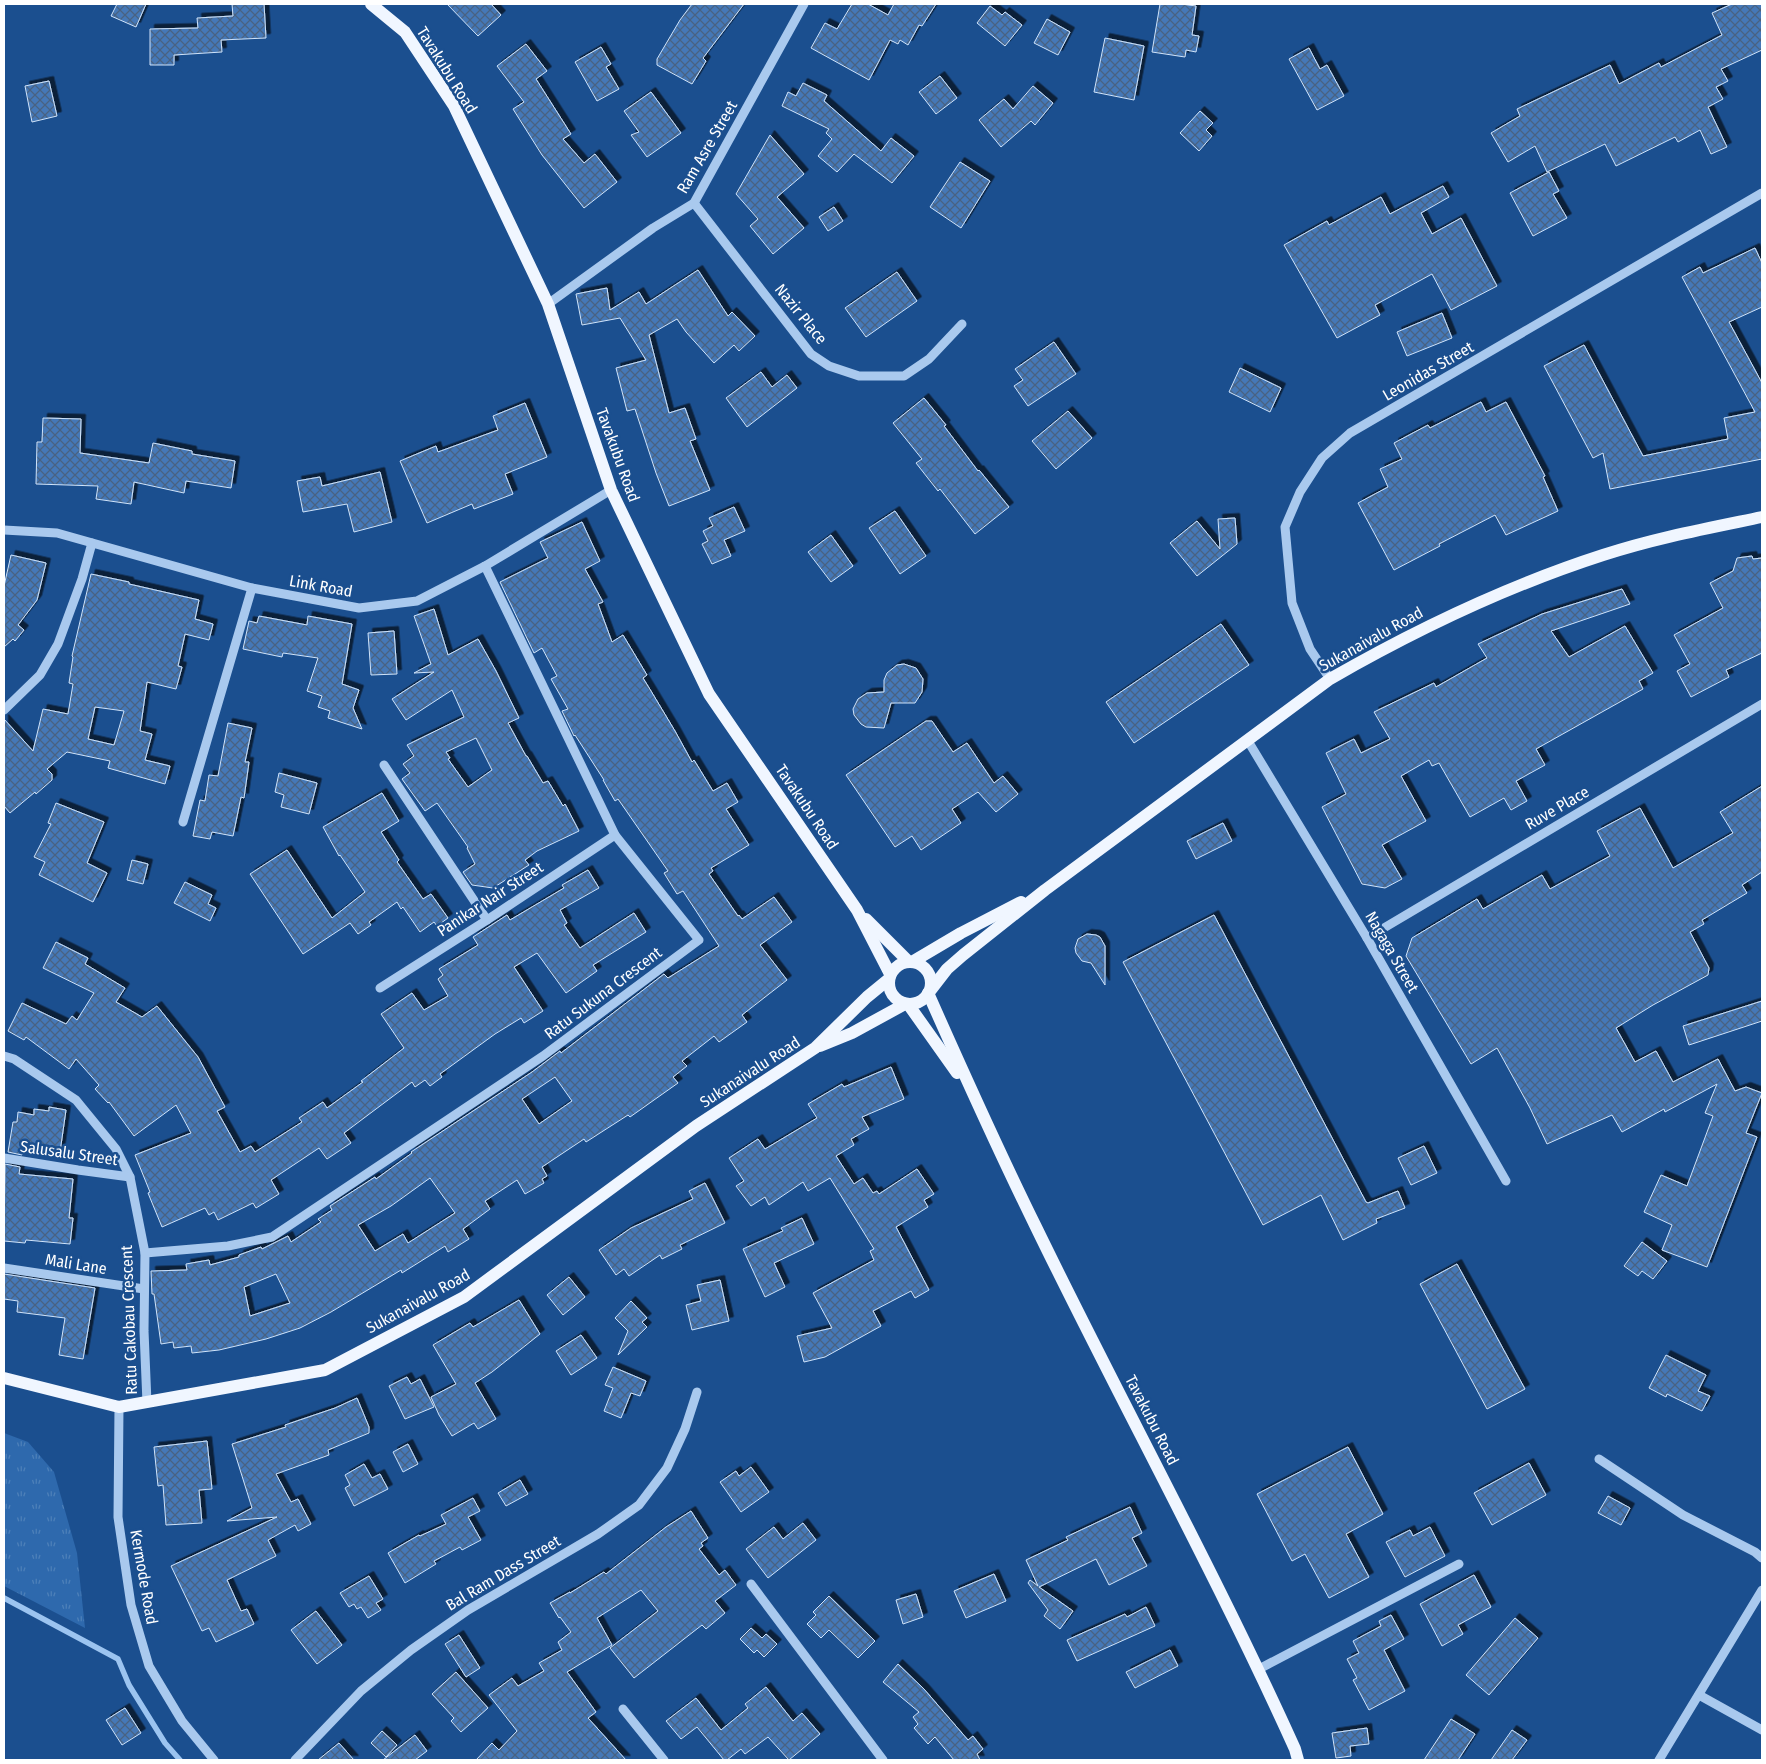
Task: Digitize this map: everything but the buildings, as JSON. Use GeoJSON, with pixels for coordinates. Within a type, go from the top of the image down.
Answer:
{"type":"FeatureCollection","features":[{"type":"Feature","properties":{"kind":"main road","name":"Tavakubu Road"},"geometry":{"type":"LineString","coordinates":[[372,4],[405,32],[454,106],[548,304],[611,490],[709,694],[857,910],[890,976]]}},
{"type":"Feature","properties":{"kind":"main road","name":"Sukanaivalu Road"},"geometry":{"type":"LineString","coordinates":[[929,992],[947,969],[1045,890],[1330,679],[1419,630],[1477,602],[1540,576],[1605,554],[1664,538],[1762,517]]}},
{"type":"Feature","properties":{"kind":"main road","name":"Sukanaivalu Road"},"geometry":{"type":"LineString","coordinates":[[910,962],[1045,890]]}},
{"type":"Feature","properties":{"kind":"main road","name":"Tavakubu Road"},"geometry":{"type":"LineString","coordinates":[[857,910],[910,962]]}},
{"type":"Feature","properties":{"kind":"main road"},"geometry":{"type":"LineString","coordinates":[[910,962],[919,964],[926,969],[930,976],[929,992],[918,1003],[907,1004],[898,1000],[892,994],[889,987],[890,976],[900,964],[910,962]]}},
{"type":"Feature","properties":{"kind":"main road","name":"Sukanaivalu Road"},"geometry":{"type":"LineString","coordinates":[[4,1378],[119,1407],[325,1370],[464,1296],[696,1126],[815,1048],[890,976]]}},
{"type":"Feature","properties":{"kind":"main road","name":"Tavakubu Road"},"geometry":{"type":"LineString","coordinates":[[929,992],[973,1095],[1036,1228],[1259,1669],[1296,1749],[1298,1760]]}},
{"type":"Feature","properties":{"kind":"main road","name":"Tavakubu Road"},"geometry":{"type":"LineString","coordinates":[[907,1004],[973,1095]]}},
{"type":"Feature","properties":{"kind":"main road","name":"Sukanaivalu Road"},"geometry":{"type":"LineString","coordinates":[[815,1048],[852,1033],[907,1004]]}},
{"type":"Feature","properties":{"kind":"street","name":"Ram Asre Street"},"geometry":{"type":"LineString","coordinates":[[548,304],[653,228],[694,204],[804,4]]}},
{"type":"Feature","properties":{"kind":"street","name":"Leonidas Street"},"geometry":{"type":"LineString","coordinates":[[1330,679],[1310,649],[1292,603],[1285,527],[1300,492],[1322,458],[1350,433],[1762,193]]}},
{"type":"Feature","properties":{"kind":"street","name":"Nazir Place"},"geometry":{"type":"LineString","coordinates":[[694,204],[811,354],[829,366],[859,376],[904,376],[929,359],[962,324]]}},
{"type":"Feature","properties":{"kind":"street","name":"Link Road"},"geometry":{"type":"LineString","coordinates":[[4,530],[57,533],[252,588],[359,608],[417,601],[485,566],[611,490]]}},
{"type":"Feature","properties":{"kind":"street"},"geometry":{"type":"LineString","coordinates":[[4,710],[40,675],[58,644],[82,579],[92,543]]}},
{"type":"Feature","properties":{"kind":"street","name":"Ratu Sukuna Crescent"},"geometry":{"type":"LineString","coordinates":[[145,1253],[228,1246],[272,1237],[543,1056],[698,940],[615,835],[485,566]]}},
{"type":"Feature","properties":{"kind":"street"},"geometry":{"type":"LineString","coordinates":[[183,822],[252,588]]}},
{"type":"Feature","properties":{"kind":"street","name":"Ruve Place"},"geometry":{"type":"LineString","coordinates":[[1367,938],[1762,704]]}},
{"type":"Feature","properties":{"kind":"street","name":"Nagaga Street"},"geometry":{"type":"LineString","coordinates":[[1248,741],[1367,938],[1506,1182]]}},
{"type":"Feature","properties":{"kind":"street"},"geometry":{"type":"LineString","coordinates":[[384,765],[487,920]]}},
{"type":"Feature","properties":{"kind":"street","name":"Panikar Nair Street"},"geometry":{"type":"LineString","coordinates":[[380,988],[615,835]]}},
{"type":"Feature","properties":{"kind":"street","name":"Ratu Cakobau Crescent"},"geometry":{"type":"LineString","coordinates":[[4,1056],[14,1060],[76,1100],[116,1149],[130,1177],[145,1253],[147,1403]]}},
{"type":"Feature","properties":{"kind":"street","name":"Salusalu Street"},"geometry":{"type":"LineString","coordinates":[[4,1158],[130,1177]]}},
{"type":"Feature","properties":{"kind":"street","name":"Mali Lane"},"geometry":{"type":"LineString","coordinates":[[4,1268],[144,1289]]}},
{"type":"Feature","properties":{"kind":"street","name":"Bal Ram Dass Street"},"geometry":{"type":"LineString","coordinates":[[295,1760],[361,1691],[410,1650],[468,1610],[598,1534],[639,1505],[667,1468],[685,1429],[697,1392]]}},
{"type":"Feature","properties":{"kind":"street","name":"Kermode Road"},"geometry":{"type":"LineString","coordinates":[[119,1407],[118,1517],[131,1605],[149,1666],[182,1721],[214,1760]]}},
{"type":"Feature","properties":{"kind":"street"},"geometry":{"type":"LineString","coordinates":[[1599,1459],[1683,1515],[1755,1552],[1762,1558]]}},
{"type":"Feature","properties":{"kind":"street"},"geometry":{"type":"LineString","coordinates":[[1259,1669],[1459,1564]]}},
{"type":"Feature","properties":{"kind":"street"},"geometry":{"type":"LineString","coordinates":[[751,1584],[882,1760]]}},
{"type":"Feature","properties":{"kind":"street"},"geometry":{"type":"LineString","coordinates":[[1659,1760],[1762,1590]]}},
{"type":"Feature","properties":{"kind":"street"},"geometry":{"type":"LineString","coordinates":[[1699,1695],[1762,1730]]}},
{"type":"Feature","properties":{"kind":"street"},"geometry":{"type":"LineString","coordinates":[[623,1710],[664,1760]]}},
{"type":"Feature","properties":{"kind":"green space"},"geometry":{"type":"Polygon","coordinates":[[[4,1433],[28,1442],[54,1472],[77,1553],[85,1628],[4,1586],[4,1433]]]}},
{"type":"Feature","properties":{"kind":"waterway"},"geometry":{"type":"LineString","coordinates":[[4,1598],[118,1659],[129,1685],[165,1743],[180,1760]]}}]}
